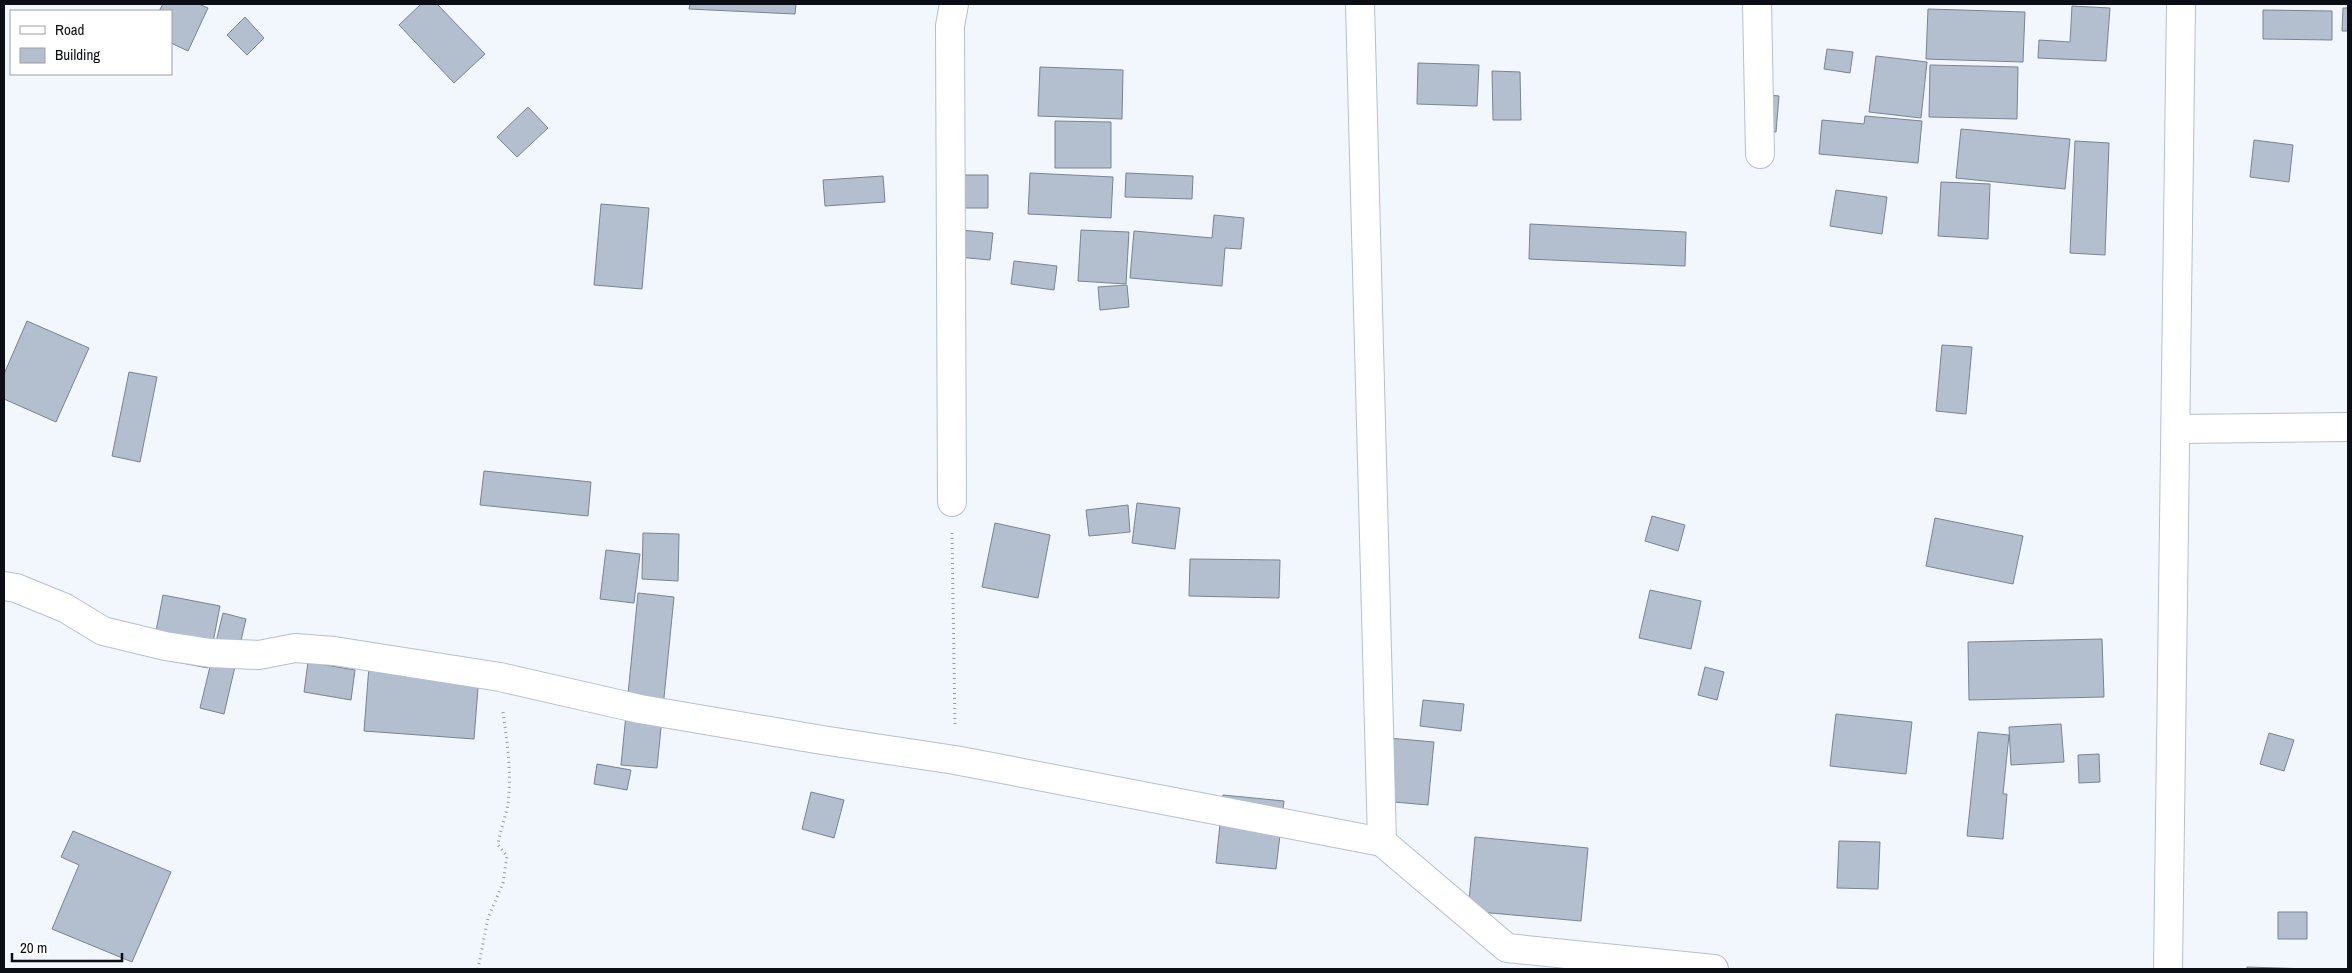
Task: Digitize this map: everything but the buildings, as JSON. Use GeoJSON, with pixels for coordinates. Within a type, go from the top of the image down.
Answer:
{"type":"FeatureCollection","features":[{"type":"Feature","properties":{"kind":"street"},"geometry":{"type":"LineString","coordinates":[[952,502],[950,26],[954,4]]}},
{"type":"Feature","properties":{"kind":"street"},"geometry":{"type":"LineString","coordinates":[[1360,4],[1382,842]]}},
{"type":"Feature","properties":{"kind":"street"},"geometry":{"type":"LineString","coordinates":[[1757,4],[1760,154]]}},
{"type":"Feature","properties":{"kind":"street"},"geometry":{"type":"LineString","coordinates":[[2168,969],[2181,4]]}},
{"type":"Feature","properties":{"kind":"street"},"geometry":{"type":"LineString","coordinates":[[2176,429],[2348,427]]}},
{"type":"Feature","properties":{"kind":"street"},"geometry":{"type":"LineString","coordinates":[[4,586],[16,588],[65,608],[103,631],[165,646],[210,653],[259,655],[295,648],[334,650],[500,677],[640,708],[822,740],[955,760],[1382,842],[1507,948],[1714,969]]}},
{"type":"Feature","properties":{"kind":"path"},"geometry":{"type":"LineString","coordinates":[[952,502],[955,760]]}},
{"type":"Feature","properties":{"kind":"path"},"geometry":{"type":"LineString","coordinates":[[478,969],[488,918],[503,883],[507,856],[498,844],[500,827],[508,803],[509,762],[500,677]]}}]}
